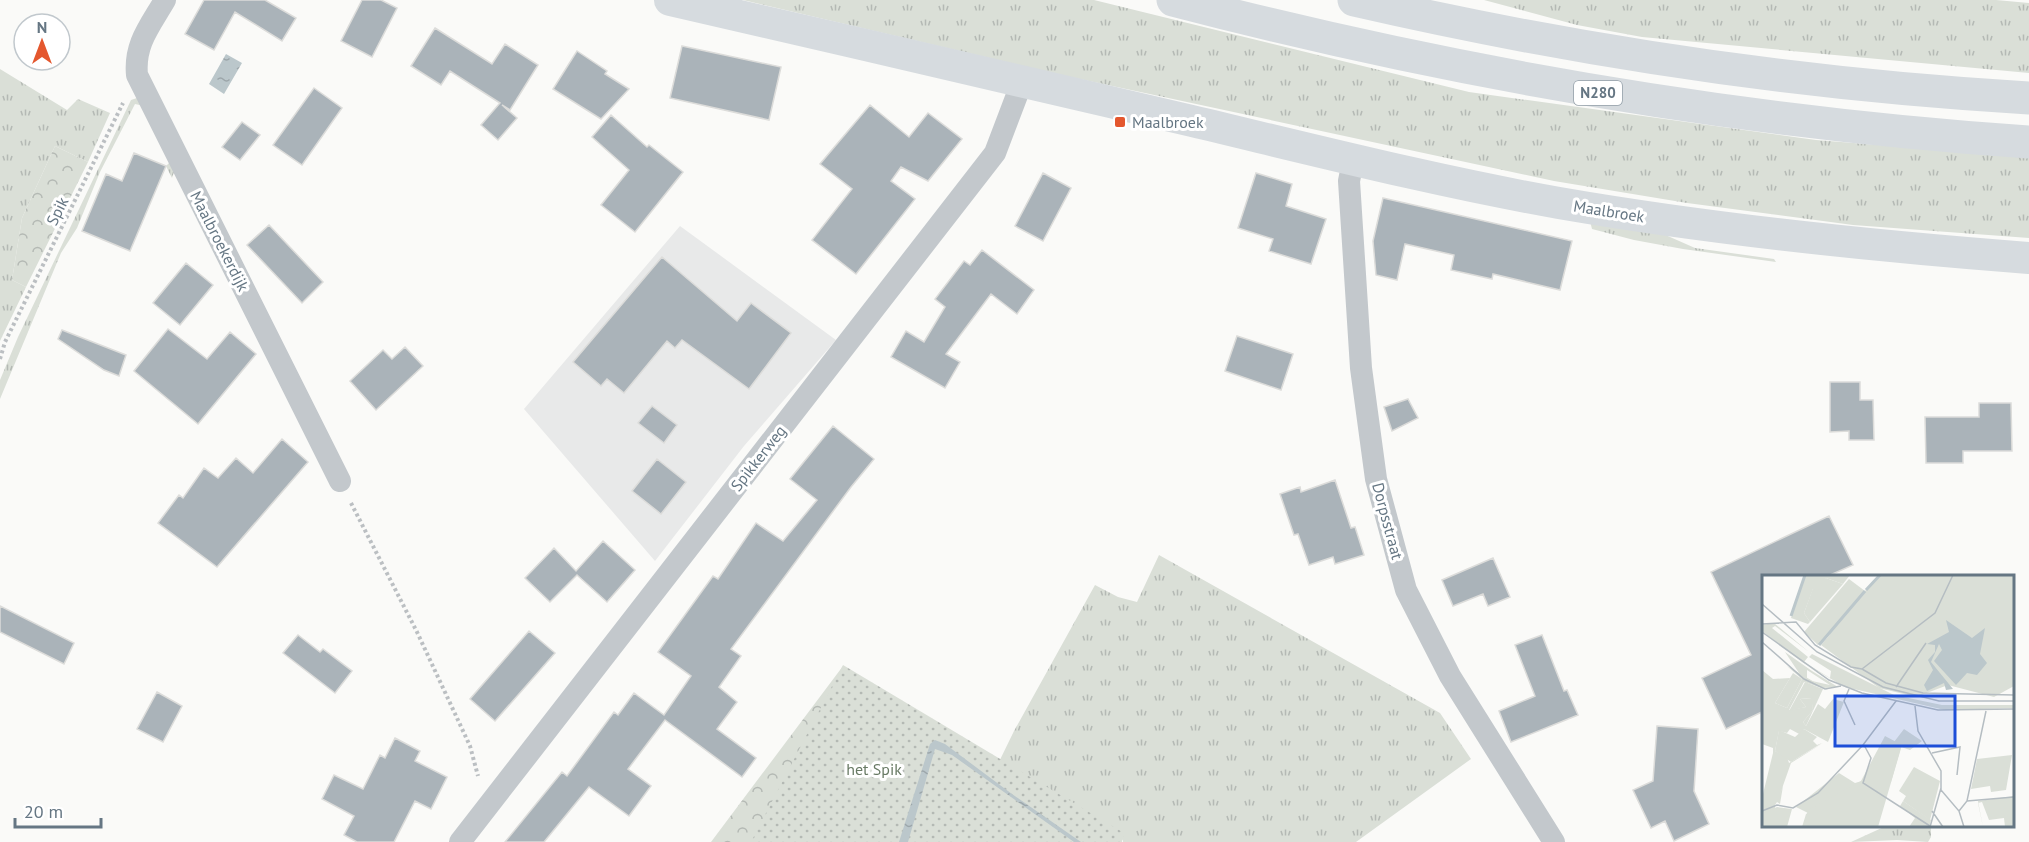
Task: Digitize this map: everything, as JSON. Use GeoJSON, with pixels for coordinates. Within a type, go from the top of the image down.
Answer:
{"type":"FeatureCollection","features":[{"type":"Feature","properties":{"kind":"highway","name":"N280"},"geometry":{"type":"LineString","coordinates":[[1173,0],[1379,51],[1578,90],[1837,126],[2029,142]]}},
{"type":"Feature","properties":{"kind":"highway"},"geometry":{"type":"LineString","coordinates":[[1354,0],[1441,20],[1574,45],[1750,73],[2029,98]]}},
{"type":"Feature","properties":{"kind":"street"},"geometry":{"type":"LineString","coordinates":[[137,75],[138,48],[165,0]]}},
{"type":"Feature","properties":{"kind":"street","name":"Maalbroek"},"geometry":{"type":"LineString","coordinates":[[670,0],[1353,161],[1560,203],[1740,231],[2029,258]]}},
{"type":"Feature","properties":{"kind":"street","name":"Maalbroekerdijk"},"geometry":{"type":"LineString","coordinates":[[137,75],[339,481]]}},
{"type":"Feature","properties":{"kind":"street","name":"Spikkerweg"},"geometry":{"type":"LineString","coordinates":[[460,842],[481,833],[491,800],[995,153],[1022,82]]}},
{"type":"Feature","properties":{"kind":"street","name":"Dorpsstraat"},"geometry":{"type":"LineString","coordinates":[[1353,161],[1349,181],[1361,368],[1376,479],[1406,590],[1450,676],[1554,842]]}},
{"type":"Feature","properties":{"kind":"path","name":"Spik"},"geometry":{"type":"LineString","coordinates":[[0,359],[5,342],[137,75]]}},
{"type":"Feature","properties":{"kind":"path"},"geometry":{"type":"LineString","coordinates":[[339,481],[417,632],[470,746],[479,779],[491,800]]}},
{"type":"Feature","properties":{"kind":"shaded area"},"geometry":{"type":"Polygon","coordinates":[[[680,226],[836,340],[744,446],[655,561],[524,409],[680,226]]]}},
{"type":"Feature","properties":{"kind":"green space"},"geometry":{"type":"Polygon","coordinates":[[[743,0],[1094,0],[1469,92],[1816,140],[2029,157],[2029,238],[1853,225],[1687,203],[1554,181],[1061,75],[743,0]]]}},
{"type":"Feature","properties":{"kind":"green space"},"geometry":{"type":"Polygon","coordinates":[[[1484,0],[1996,0],[2029,3],[2029,73],[1642,37],[1577,25],[1484,0]]]}},
{"type":"Feature","properties":{"kind":"green space"},"geometry":{"type":"Polygon","coordinates":[[[0,69],[67,110],[78,99],[110,113],[88,162],[55,146],[22,218],[12,280],[26,287],[0,341],[0,69]]]}},
{"type":"Feature","properties":{"kind":"green space"},"geometry":{"type":"Polygon","coordinates":[[[143,96],[176,166],[172,178],[166,166],[172,160],[144,106],[135,104],[100,172],[77,228],[61,253],[0,399],[0,380],[18,337],[131,100],[143,96]]]}},
{"type":"Feature","properties":{"kind":"green space"},"geometry":{"type":"Polygon","coordinates":[[[55,146],[88,162],[26,287],[12,280],[22,218],[55,146]]]}},
{"type":"Feature","properties":{"kind":"green space"},"geometry":{"type":"Polygon","coordinates":[[[1590,221],[1661,233],[1695,248],[1774,259],[1776,262],[1634,240],[1592,229],[1590,221]]]}},
{"type":"Feature","properties":{"kind":"green space"},"geometry":{"type":"Polygon","coordinates":[[[1159,555],[1440,713],[1471,759],[1356,842],[1123,842],[996,768],[1095,585],[1118,597],[1137,602],[1159,555]]]}},
{"type":"Feature","properties":{"kind":"green space","name":"het Spik"},"geometry":{"type":"Polygon","coordinates":[[[843,665],[1124,833],[1122,842],[751,842],[843,665]]]}},
{"type":"Feature","properties":{"kind":"green space"},"geometry":{"type":"Polygon","coordinates":[[[843,666],[946,742],[899,842],[711,842],[843,666]]]}},
{"type":"Feature","properties":{"kind":"green space"},"geometry":{"type":"Polygon","coordinates":[[[1884,827],[1931,827],[1931,837],[1928,842],[1897,840],[1851,842],[1884,827]]]}},
{"type":"Feature","properties":{"kind":"water"},"geometry":{"type":"Polygon","coordinates":[[[226,54],[242,63],[224,94],[209,84],[226,54]]]}},
{"type":"Feature","properties":{"kind":"water"},"geometry":{"type":"Polygon","coordinates":[[[935,740],[945,744],[1081,842],[1074,842],[952,755],[935,749],[908,842],[899,842],[930,744],[935,740]]]}},
{"type":"Feature","properties":{"kind":"building"},"geometry":{"type":"Polygon","coordinates":[[[204,0],[265,0],[296,18],[282,41],[235,12],[214,50],[185,34],[204,0]]]}},
{"type":"Feature","properties":{"kind":"building"},"geometry":{"type":"Polygon","coordinates":[[[362,0],[381,0],[397,8],[372,57],[341,41],[362,0]]]}},
{"type":"Feature","properties":{"kind":"building"},"geometry":{"type":"Polygon","coordinates":[[[435,28],[492,64],[505,44],[538,65],[510,110],[502,105],[517,118],[498,140],[481,125],[500,103],[450,71],[441,85],[411,66],[435,28]]]}},
{"type":"Feature","properties":{"kind":"building"},"geometry":{"type":"Polygon","coordinates":[[[682,46],[781,67],[769,120],[670,98],[682,46]]]}},
{"type":"Feature","properties":{"kind":"building"},"geometry":{"type":"Polygon","coordinates":[[[577,51],[607,71],[605,74],[629,89],[601,119],[553,89],[577,51]]]}},
{"type":"Feature","properties":{"kind":"building"},"geometry":{"type":"Polygon","coordinates":[[[314,88],[342,108],[302,165],[273,145],[314,88]]]}},
{"type":"Feature","properties":{"kind":"building"},"geometry":{"type":"Polygon","coordinates":[[[870,105],[909,137],[928,113],[962,139],[928,181],[901,167],[891,181],[915,199],[856,274],[812,240],[852,189],[820,164],[870,105]]]}},
{"type":"Feature","properties":{"kind":"building"},"geometry":{"type":"Polygon","coordinates":[[[611,115],[647,147],[649,145],[683,172],[635,232],[601,205],[629,170],[592,137],[611,115]]]}},
{"type":"Feature","properties":{"kind":"building"},"geometry":{"type":"Polygon","coordinates":[[[242,122],[260,135],[240,160],[222,147],[242,122]]]}},
{"type":"Feature","properties":{"kind":"building"},"geometry":{"type":"Polygon","coordinates":[[[134,153],[166,166],[130,251],[82,231],[106,174],[122,181],[134,153]]]}},
{"type":"Feature","properties":{"kind":"building"},"geometry":{"type":"Polygon","coordinates":[[[1043,173],[1071,188],[1043,241],[1015,226],[1043,173]]]}},
{"type":"Feature","properties":{"kind":"building"},"geometry":{"type":"Polygon","coordinates":[[[1256,173],[1292,184],[1286,206],[1326,219],[1311,264],[1269,251],[1273,239],[1238,228],[1256,173]]]}},
{"type":"Feature","properties":{"kind":"building"},"geometry":{"type":"Polygon","coordinates":[[[1383,198],[1572,241],[1560,290],[1493,274],[1492,279],[1451,270],[1454,255],[1405,244],[1397,280],[1376,275],[1373,241],[1383,198]]]}},
{"type":"Feature","properties":{"kind":"building"},"geometry":{"type":"Polygon","coordinates":[[[269,225],[323,282],[302,303],[247,245],[269,225]]]}},
{"type":"Feature","properties":{"kind":"building"},"geometry":{"type":"Polygon","coordinates":[[[982,250],[1034,290],[1017,314],[991,294],[946,354],[960,362],[945,388],[891,357],[906,331],[924,342],[945,307],[935,299],[964,261],[970,265],[982,250]]]}},
{"type":"Feature","properties":{"kind":"building"},"geometry":{"type":"Polygon","coordinates":[[[662,257],[737,321],[751,303],[791,333],[749,389],[682,340],[675,348],[667,341],[624,393],[607,379],[601,386],[573,362],[662,257]]]}},
{"type":"Feature","properties":{"kind":"building"},"geometry":{"type":"Polygon","coordinates":[[[186,263],[213,285],[180,325],[153,303],[186,263]]]}},
{"type":"Feature","properties":{"kind":"building"},"geometry":{"type":"Polygon","coordinates":[[[168,329],[207,359],[230,332],[256,354],[198,424],[134,371],[168,329]]]}},
{"type":"Feature","properties":{"kind":"building"},"geometry":{"type":"Polygon","coordinates":[[[62,330],[126,355],[119,376],[104,370],[58,339],[62,330]]]}},
{"type":"Feature","properties":{"kind":"building"},"geometry":{"type":"Polygon","coordinates":[[[1237,336],[1293,354],[1281,390],[1225,371],[1237,336]]]}},
{"type":"Feature","properties":{"kind":"building"},"geometry":{"type":"Polygon","coordinates":[[[405,347],[423,366],[376,410],[350,381],[383,350],[392,359],[405,347]]]}},
{"type":"Feature","properties":{"kind":"building"},"geometry":{"type":"Polygon","coordinates":[[[1830,382],[1860,382],[1860,400],[1873,400],[1874,440],[1849,440],[1849,431],[1830,432],[1830,382]]]}},
{"type":"Feature","properties":{"kind":"building"},"geometry":{"type":"Polygon","coordinates":[[[1408,399],[1418,418],[1392,431],[1384,407],[1408,399]]]}},
{"type":"Feature","properties":{"kind":"building"},"geometry":{"type":"Polygon","coordinates":[[[1979,403],[2011,403],[2012,451],[1963,451],[1963,463],[1926,463],[1925,417],[1979,417],[1979,403]]]}},
{"type":"Feature","properties":{"kind":"building"},"geometry":{"type":"Polygon","coordinates":[[[652,406],[677,425],[664,443],[638,423],[652,406]]]}},
{"type":"Feature","properties":{"kind":"building"},"geometry":{"type":"Polygon","coordinates":[[[833,426],[874,459],[731,649],[741,656],[719,687],[737,702],[717,729],[756,758],[742,777],[665,720],[628,769],[651,786],[629,816],[589,787],[544,842],[505,842],[562,772],[567,776],[614,712],[618,715],[634,693],[664,715],[691,676],[658,652],[713,576],[718,579],[756,523],[783,541],[817,500],[790,479],[833,426]]]}},
{"type":"Feature","properties":{"kind":"building"},"geometry":{"type":"Polygon","coordinates":[[[282,439],[308,462],[217,567],[158,523],[179,495],[183,498],[204,468],[218,478],[236,458],[253,473],[282,439]]]}},
{"type":"Feature","properties":{"kind":"building"},"geometry":{"type":"Polygon","coordinates":[[[657,459],[686,482],[661,514],[632,491],[657,459]]]}},
{"type":"Feature","properties":{"kind":"building"},"geometry":{"type":"Polygon","coordinates":[[[1335,480],[1351,528],[1355,527],[1364,555],[1335,564],[1333,557],[1309,565],[1298,534],[1294,535],[1280,494],[1300,487],[1301,492],[1335,480]]]}},
{"type":"Feature","properties":{"kind":"building"},"geometry":{"type":"Polygon","coordinates":[[[1829,516],[1853,565],[1830,575],[1762,575],[1762,712],[1726,729],[1702,678],[1751,655],[1711,572],[1829,516]]]}},
{"type":"Feature","properties":{"kind":"building"},"geometry":{"type":"Polygon","coordinates":[[[603,541],[635,570],[607,602],[577,575],[550,602],[525,578],[554,548],[576,571],[603,541]]]}},
{"type":"Feature","properties":{"kind":"building"},"geometry":{"type":"Polygon","coordinates":[[[1493,558],[1510,597],[1488,606],[1483,594],[1453,606],[1442,580],[1493,558]]]}},
{"type":"Feature","properties":{"kind":"building"},"geometry":{"type":"Polygon","coordinates":[[[0,606],[74,643],[64,664],[0,632],[0,606]]]}},
{"type":"Feature","properties":{"kind":"building"},"geometry":{"type":"Polygon","coordinates":[[[529,631],[555,653],[495,721],[470,699],[529,631]]]}},
{"type":"Feature","properties":{"kind":"building"},"geometry":{"type":"Polygon","coordinates":[[[298,635],[320,652],[323,649],[352,671],[335,693],[283,653],[298,635]]]}},
{"type":"Feature","properties":{"kind":"building"},"geometry":{"type":"Polygon","coordinates":[[[1542,635],[1564,691],[1567,690],[1578,715],[1511,742],[1499,711],[1535,696],[1515,645],[1542,635]]]}},
{"type":"Feature","properties":{"kind":"building"},"geometry":{"type":"Polygon","coordinates":[[[157,692],[182,706],[163,742],[137,729],[157,692]]]}},
{"type":"Feature","properties":{"kind":"building"},"geometry":{"type":"Polygon","coordinates":[[[1657,726],[1698,729],[1694,791],[1709,824],[1674,841],[1665,821],[1651,828],[1633,790],[1653,781],[1657,726]]]}},
{"type":"Feature","properties":{"kind":"building"},"geometry":{"type":"Polygon","coordinates":[[[395,738],[420,751],[415,761],[447,777],[431,809],[415,801],[394,842],[357,842],[344,835],[354,816],[322,799],[334,775],[363,789],[380,755],[385,758],[395,738]]]}},
{"type":"Feature","properties":{"kind":"place","name":"Maalbroek"},"geometry":{"type":"Point","coordinates":[1120,122]}}]}
